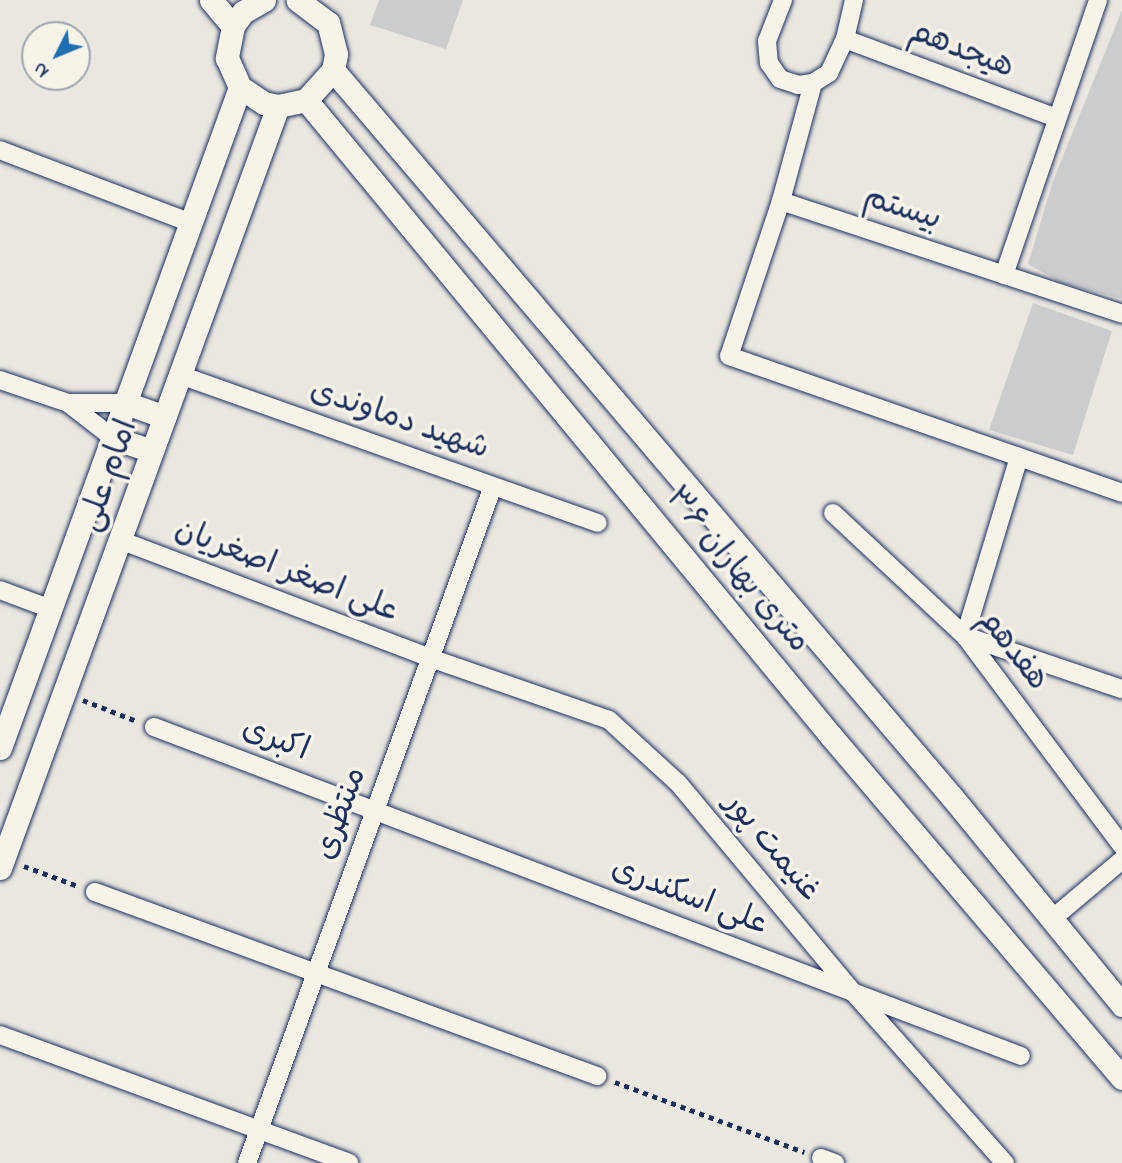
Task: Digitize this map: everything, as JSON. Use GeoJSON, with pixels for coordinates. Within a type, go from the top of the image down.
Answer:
{"type":"FeatureCollection","features":[{"type":"Feature","properties":{"kind":"street"},"geometry":{"type":"LineString","coordinates":[[211,0],[233,26]]}},
{"type":"Feature","properties":{"kind":"street"},"geometry":{"type":"LineString","coordinates":[[264,0],[243,12],[233,26],[227,58],[240,87],[258,100],[278,106],[306,100],[333,70],[334,38],[312,4]]}},
{"type":"Feature","properties":{"kind":"street"},"geometry":{"type":"LineString","coordinates":[[783,0],[767,41],[769,63],[780,79],[813,83],[829,73],[845,39],[854,0]]}},
{"type":"Feature","properties":{"kind":"street"},"geometry":{"type":"LineString","coordinates":[[1004,275],[1098,0]]}},
{"type":"Feature","properties":{"kind":"street","name":"هیجدهم"},"geometry":{"type":"LineString","coordinates":[[845,39],[1056,118]]}},
{"type":"Feature","properties":{"kind":"street","name":"۳۶ متری بهاران"},"geometry":{"type":"LineString","coordinates":[[333,70],[1122,1005]]}},
{"type":"Feature","properties":{"kind":"street"},"geometry":{"type":"LineString","coordinates":[[813,83],[781,201],[729,356],[1122,493]]}},
{"type":"Feature","properties":{"kind":"street","name":"امام علی"},"geometry":{"type":"LineString","coordinates":[[0,748],[240,87]]}},
{"type":"Feature","properties":{"kind":"street","name":"۳۶ متری بهاران"},"geometry":{"type":"LineString","coordinates":[[306,100],[831,736],[1122,1078]]}},
{"type":"Feature","properties":{"kind":"street","name":"امام علی"},"geometry":{"type":"LineString","coordinates":[[2,863],[278,106]]}},
{"type":"Feature","properties":{"kind":"street"},"geometry":{"type":"LineString","coordinates":[[0,150],[191,222]]}},
{"type":"Feature","properties":{"kind":"street","name":"بیستم"},"geometry":{"type":"LineString","coordinates":[[781,201],[1122,314]]}},
{"type":"Feature","properties":{"kind":"street","name":"شهید دماوندی"},"geometry":{"type":"LineString","coordinates":[[180,375],[598,523]]}},
{"type":"Feature","properties":{"kind":"street"},"geometry":{"type":"LineString","coordinates":[[0,380],[68,403],[125,403],[165,417]]}},
{"type":"Feature","properties":{"kind":"street"},"geometry":{"type":"LineString","coordinates":[[68,403],[113,438],[152,451]]}},
{"type":"Feature","properties":{"kind":"street"},"geometry":{"type":"LineString","coordinates":[[1019,457],[965,636],[1122,688]]}},
{"type":"Feature","properties":{"kind":"street","name":"منتظری"},"geometry":{"type":"LineString","coordinates":[[247,1163],[493,486]]}},
{"type":"Feature","properties":{"kind":"street","name":"هفدهم"},"geometry":{"type":"LineString","coordinates":[[833,513],[965,636],[1122,846]]}},
{"type":"Feature","properties":{"kind":"street","name":"علی اصغر اصغریان"},"geometry":{"type":"LineString","coordinates":[[120,540],[430,659]]}},
{"type":"Feature","properties":{"kind":"street"},"geometry":{"type":"LineString","coordinates":[[0,590],[51,609]]}},
{"type":"Feature","properties":{"kind":"street","name":"غنیمت پور"},"geometry":{"type":"LineString","coordinates":[[430,659],[609,720],[678,783],[853,992],[1005,1163]]}},
{"type":"Feature","properties":{"kind":"street","name":"اکبری"},"geometry":{"type":"LineString","coordinates":[[154,727],[375,811]]}},
{"type":"Feature","properties":{"kind":"street","name":"علی اسکندری"},"geometry":{"type":"LineString","coordinates":[[375,811],[1021,1056]]}},
{"type":"Feature","properties":{"kind":"street"},"geometry":{"type":"LineString","coordinates":[[1052,919],[1122,860]]}},
{"type":"Feature","properties":{"kind":"street"},"geometry":{"type":"LineString","coordinates":[[95,892],[597,1076]]}},
{"type":"Feature","properties":{"kind":"street"},"geometry":{"type":"LineString","coordinates":[[0,1035],[349,1163]]}},
{"type":"Feature","properties":{"kind":"path"},"geometry":{"type":"LineString","coordinates":[[64,693],[154,727]]}},
{"type":"Feature","properties":{"kind":"path"},"geometry":{"type":"LineString","coordinates":[[2,863],[95,892]]}},
{"type":"Feature","properties":{"kind":"path"},"geometry":{"type":"LineString","coordinates":[[597,1076],[828,1161]]}},
{"type":"Feature","properties":{"kind":"shaded area"},"geometry":{"type":"Polygon","coordinates":[[[379,0],[463,0],[446,49],[370,25],[379,0]]]}},
{"type":"Feature","properties":{"kind":"shaded area"},"geometry":{"type":"Polygon","coordinates":[[[1122,10],[1122,299],[1061,283],[1028,264],[1053,181],[1122,10]]]}},
{"type":"Feature","properties":{"kind":"shaded area"},"geometry":{"type":"Polygon","coordinates":[[[1033,303],[1112,331],[1073,455],[989,430],[1033,303]]]}}]}
